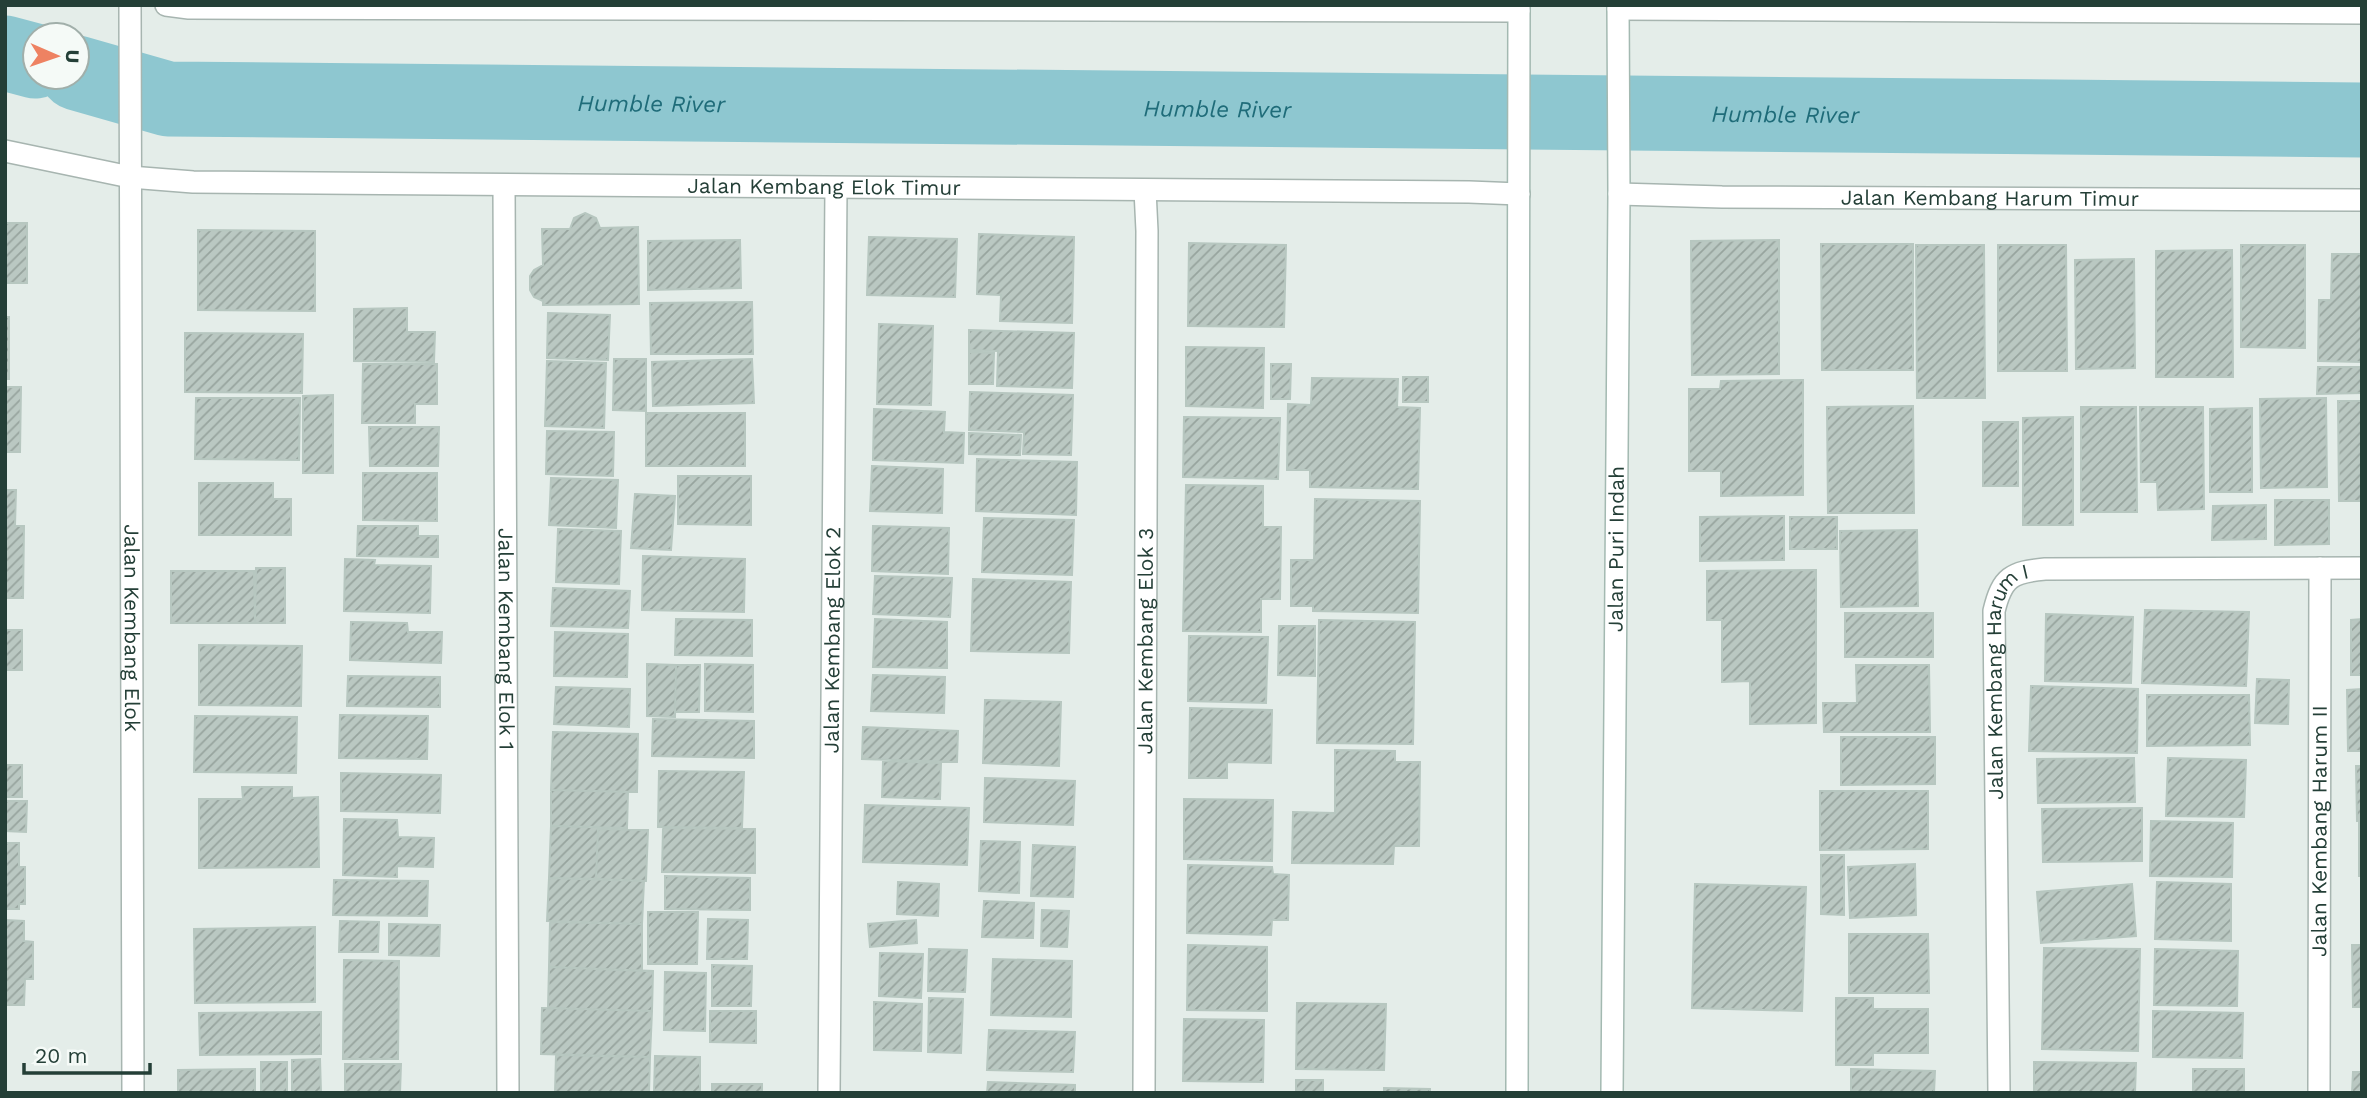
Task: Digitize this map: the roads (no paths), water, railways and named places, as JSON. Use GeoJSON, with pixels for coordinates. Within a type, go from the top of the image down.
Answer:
{"type":"FeatureCollection","features":[{"type":"Feature","properties":{"kind":"street"},"geometry":{"type":"LineString","coordinates":[[166,5],[189,8],[1519,8],[1517,1093]]}},
{"type":"Feature","properties":{"kind":"street"},"geometry":{"type":"LineString","coordinates":[[1618,7],[2308,9],[2362,13]]}},
{"type":"Feature","properties":{"kind":"street","name":"Jalan Puri Indah"},"geometry":{"type":"LineString","coordinates":[[1612,1093],[1618,7]]}},
{"type":"Feature","properties":{"kind":"street","name":"Jalan Kembang Elok"},"geometry":{"type":"LineString","coordinates":[[130,15],[133,1093]]}},
{"type":"Feature","properties":{"kind":"street","name":"Jalan Kembang Elok Timur"},"geometry":{"type":"LineString","coordinates":[[5,151],[68,166],[131,171],[193,182],[1469,192],[1519,184]]}},
{"type":"Feature","properties":{"kind":"street","name":"Jalan Kembang Harum Timur"},"geometry":{"type":"LineString","coordinates":[[1619,183],[1722,197],[2362,200]]}},
{"type":"Feature","properties":{"kind":"street","name":"Jalan Kembang Elok 1"},"geometry":{"type":"LineString","coordinates":[[504,186],[508,1093]]}},
{"type":"Feature","properties":{"kind":"street","name":"Jalan Kembang Elok 2"},"geometry":{"type":"LineString","coordinates":[[829,1093],[835,188]]}},
{"type":"Feature","properties":{"kind":"street","name":"Jalan Kembang Elok 3"},"geometry":{"type":"LineString","coordinates":[[1144,1093],[1145,190]]}},
{"type":"Feature","properties":{"kind":"street","name":"Jalan Kembang Harum II"},"geometry":{"type":"LineString","coordinates":[[2319,1093],[2320,568]]}},
{"type":"Feature","properties":{"kind":"street","name":"Jalan Kembang Harum I"},"geometry":{"type":"LineString","coordinates":[[1999,1093],[1994,611],[1999,591],[2010,576],[2024,571],[2045,569],[2362,568]]}},
{"type":"Feature","properties":{"kind":"waterway","name":"Humble River"},"geometry":{"type":"LineString","coordinates":[[5,53],[21,57]]}},
{"type":"Feature","properties":{"kind":"waterway","name":"Humble River"},"geometry":{"type":"LineString","coordinates":[[91,77],[168,99],[2362,120]]}}]}
